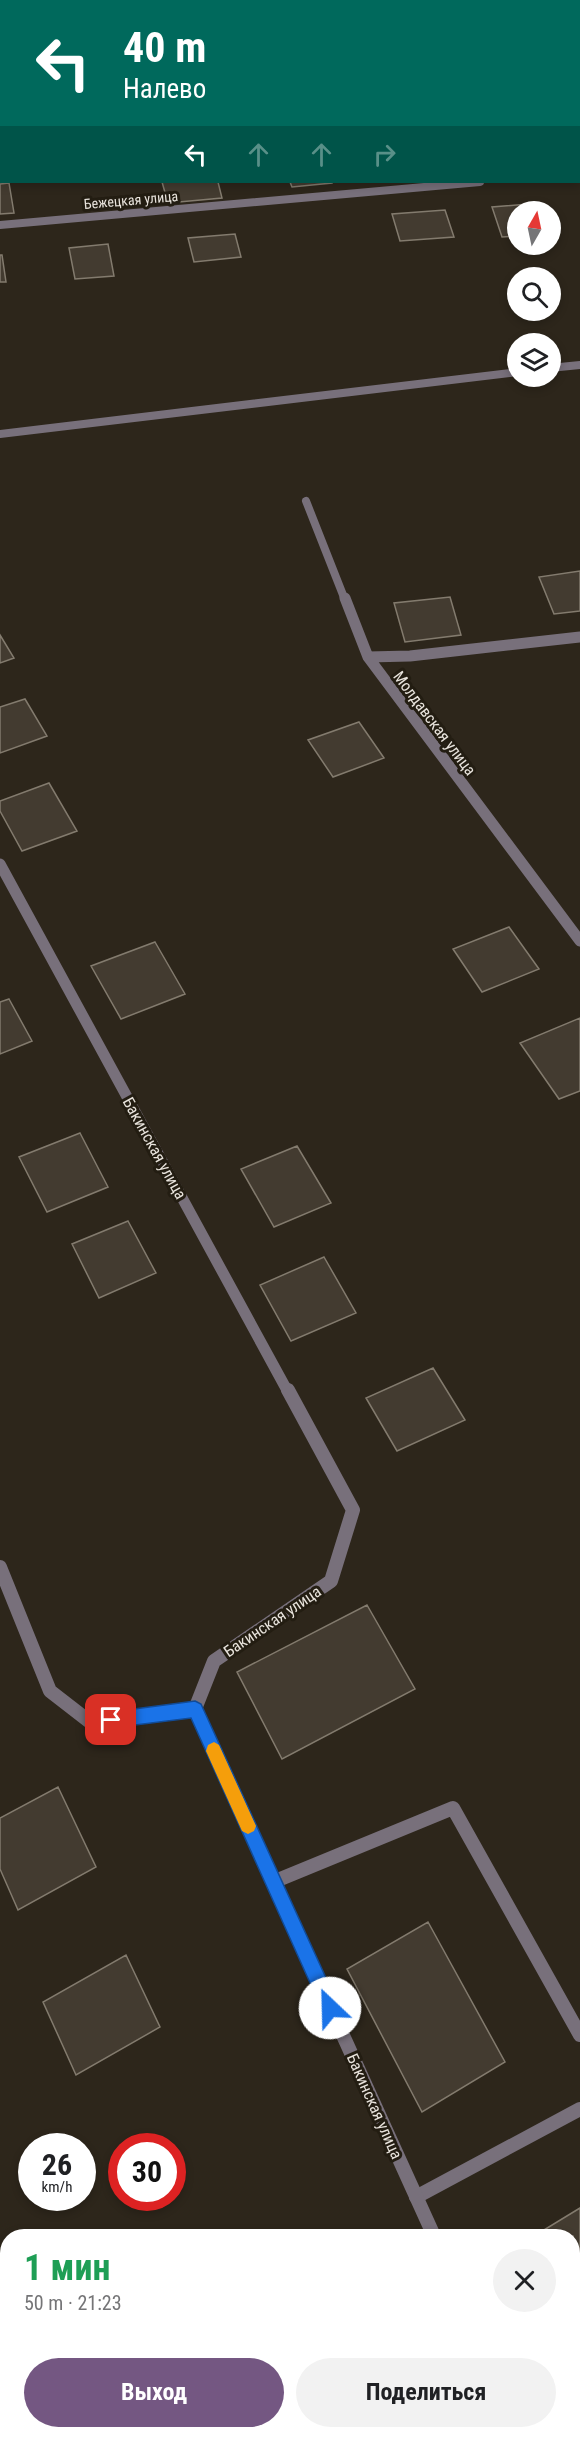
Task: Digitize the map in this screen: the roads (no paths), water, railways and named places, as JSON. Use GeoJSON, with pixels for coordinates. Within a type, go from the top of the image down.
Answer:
{"type":"FeatureCollection","features":[{"type":"Feature","properties":{"kind":"street","name":"Бежецкая улица"},"geometry":{"type":"LineString","coordinates":[[0,225],[469,183]]}},
{"type":"Feature","properties":{"kind":"street"},"geometry":{"type":"LineString","coordinates":[[561,367],[580,365]]}},
{"type":"Feature","properties":{"kind":"street"},"geometry":{"type":"LineString","coordinates":[[0,434],[507,373]]}},
{"type":"Feature","properties":{"kind":"street","name":"Молдавская улица"},"geometry":{"type":"LineString","coordinates":[[306,501],[368,657],[580,941]]}},
{"type":"Feature","properties":{"kind":"street"},"geometry":{"type":"LineString","coordinates":[[368,657],[410,656],[580,637]]}},
{"type":"Feature","properties":{"kind":"street","name":"Бакинская улица"},"geometry":{"type":"LineString","coordinates":[[0,864],[353,1510],[331,1581],[214,1661],[195,1709],[431,2229]]}},
{"type":"Feature","properties":{"kind":"street"},"geometry":{"type":"LineString","coordinates":[[0,1568],[50,1691],[90,1722],[195,1709]]}},
{"type":"Feature","properties":{"kind":"street"},"geometry":{"type":"LineString","coordinates":[[273,1882],[453,1808],[580,2035]]}},
{"type":"Feature","properties":{"kind":"street"},"geometry":{"type":"LineString","coordinates":[[416,2197],[580,2109]]}}]}
